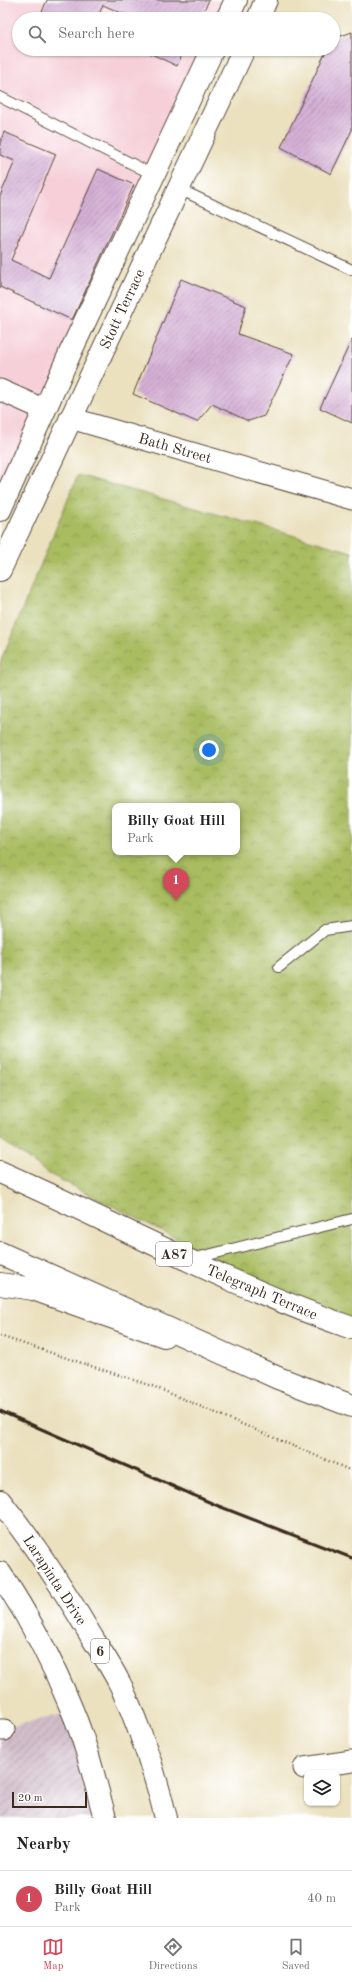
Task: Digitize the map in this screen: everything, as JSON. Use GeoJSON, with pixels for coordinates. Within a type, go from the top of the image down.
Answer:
{"type":"FeatureCollection","features":[{"type":"Feature","properties":{"kind":"main road"},"geometry":{"type":"LineString","coordinates":[[230,12],[236,0]]}},
{"type":"Feature","properties":{"kind":"main road"},"geometry":{"type":"LineString","coordinates":[[261,12],[266,0]]}},
{"type":"Feature","properties":{"kind":"main road","name":"Stott Terrace"},"geometry":{"type":"LineString","coordinates":[[0,510],[44,410],[210,56]]}},
{"type":"Feature","properties":{"kind":"main road","name":"Stott Terrace"},"geometry":{"type":"LineString","coordinates":[[0,570],[241,56]]}},
{"type":"Feature","properties":{"kind":"main road","name":"Bath Street"},"geometry":{"type":"LineString","coordinates":[[44,410],[70,418]]}},
{"type":"Feature","properties":{"kind":"main road","name":"Telegraph Terrace"},"geometry":{"type":"LineString","coordinates":[[3,1172],[186,1260],[271,1298],[352,1328]]}},
{"type":"Feature","properties":{"kind":"main road"},"geometry":{"type":"LineString","coordinates":[[0,1253],[278,1378]]}},
{"type":"Feature","properties":{"kind":"main road"},"geometry":{"type":"LineString","coordinates":[[0,1284],[33,1289],[352,1406]]}},
{"type":"Feature","properties":{"kind":"main road","name":"Larapinta Drive"},"geometry":{"type":"LineString","coordinates":[[0,1501],[37,1548],[65,1591],[120,1684],[139,1728],[159,1787],[166,1818]]}},
{"type":"Feature","properties":{"kind":"main road"},"geometry":{"type":"LineString","coordinates":[[0,1573],[41,1644],[73,1711],[87,1753],[105,1818]]}},
{"type":"Feature","properties":{"kind":"street","name":"Bath Street"},"geometry":{"type":"LineString","coordinates":[[0,390],[44,410]]}},
{"type":"Feature","properties":{"kind":"street","name":"Bath Street"},"geometry":{"type":"LineString","coordinates":[[70,418],[352,499]]}},
{"type":"Feature","properties":{"kind":"street"},"geometry":{"type":"LineString","coordinates":[[304,1768],[352,1761]]}},
{"type":"Feature","properties":{"kind":"lane"},"geometry":{"type":"LineString","coordinates":[[0,97],[154,175]]}},
{"type":"Feature","properties":{"kind":"lane"},"geometry":{"type":"LineString","coordinates":[[179,189],[352,270]]}},
{"type":"Feature","properties":{"kind":"lane"},"geometry":{"type":"LineString","coordinates":[[279,967],[325,930],[352,926]]}},
{"type":"Feature","properties":{"kind":"lane"},"geometry":{"type":"LineString","coordinates":[[186,1260],[352,1219]]}},
{"type":"Feature","properties":{"kind":"path"},"geometry":{"type":"LineString","coordinates":[[0,1336],[155,1387],[352,1471]]}},
{"type":"Feature","properties":{"kind":"shaded area"},"geometry":{"type":"Polygon","coordinates":[[[0,0],[236,0],[230,12],[12,12],[12,56],[210,56],[0,510],[0,0]]]}},
{"type":"Feature","properties":{"kind":"shaded area"},"geometry":{"type":"Polygon","coordinates":[[[73,1711],[105,1818],[0,1818],[0,1730],[73,1711]]]}},
{"type":"Feature","properties":{"kind":"green space"},"geometry":{"type":"Polygon","coordinates":[[[78,475],[352,552],[352,1322],[314,1308],[49,1174],[0,1139],[0,663],[78,475]]]}},
{"type":"Feature","properties":{"kind":"building"},"geometry":{"type":"Polygon","coordinates":[[[47,0],[209,0],[203,12],[119,12],[103,5],[100,12],[42,12],[47,0]]]}},
{"type":"Feature","properties":{"kind":"building"},"geometry":{"type":"Polygon","coordinates":[[[352,32],[352,130],[331,174],[281,147],[324,56],[340,56],[340,36],[352,32]]]}},
{"type":"Feature","properties":{"kind":"building"},"geometry":{"type":"Polygon","coordinates":[[[156,56],[182,56],[177,66],[156,56]]]}},
{"type":"Feature","properties":{"kind":"building"},"geometry":{"type":"Polygon","coordinates":[[[4,132],[56,154],[11,260],[49,278],[98,169],[134,185],[72,320],[0,287],[0,196],[15,161],[0,155],[0,143],[4,132]]]}},
{"type":"Feature","properties":{"kind":"building"},"geometry":{"type":"Polygon","coordinates":[[[181,279],[246,306],[238,334],[294,354],[264,416],[248,421],[212,404],[197,422],[133,394],[181,279]]]}},
{"type":"Feature","properties":{"kind":"building"},"geometry":{"type":"Polygon","coordinates":[[[352,339],[352,423],[320,408],[352,339]]]}},
{"type":"Feature","properties":{"kind":"railway"},"geometry":{"type":"LineString","coordinates":[[0,1411],[216,1505],[352,1558]]}},
{"type":"Feature","properties":{"kind":"place","name":"Billy Goat Hill"},"geometry":{"type":"Point","coordinates":[176,901]}}]}
